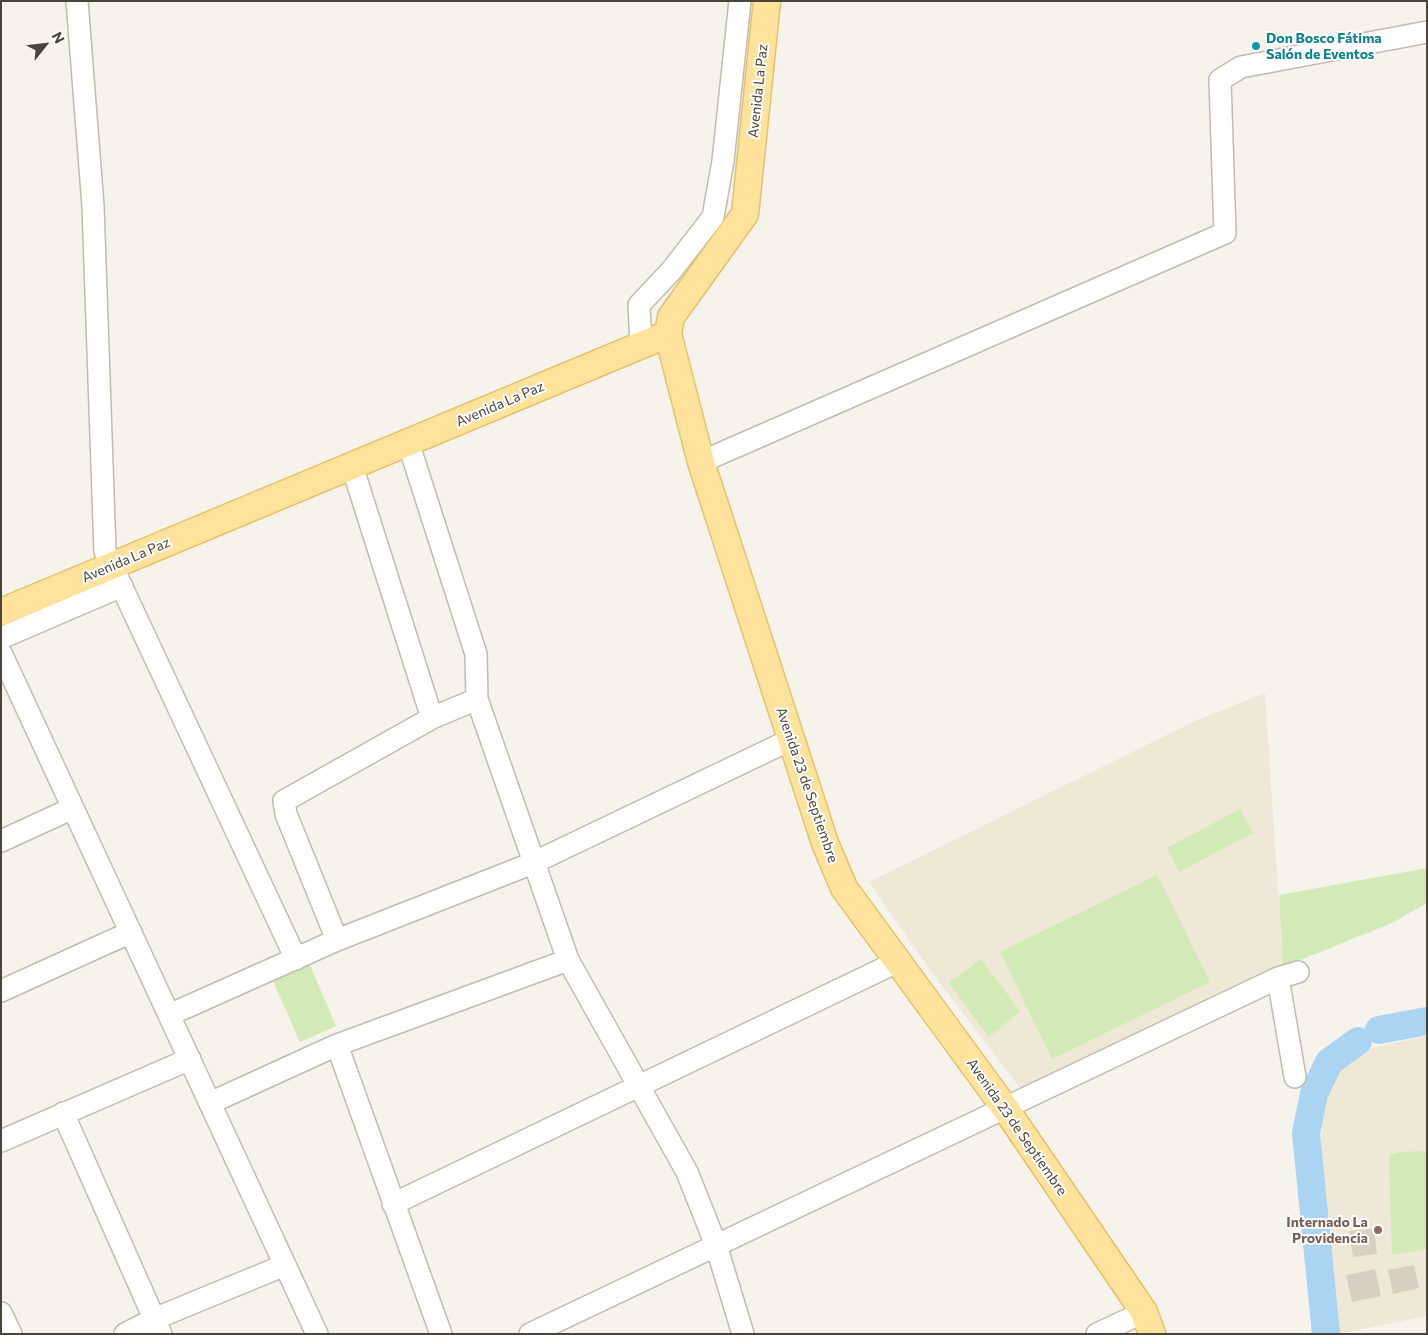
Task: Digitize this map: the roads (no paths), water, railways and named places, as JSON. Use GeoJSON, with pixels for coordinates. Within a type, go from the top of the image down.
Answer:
{"type":"FeatureCollection","features":[{"type":"Feature","properties":{"kind":"main road","name":"Avenida La Paz"},"geometry":{"type":"LineString","coordinates":[[1,612],[118,576],[352,466],[668,334],[671,317],[745,214],[767,1]]}},
{"type":"Feature","properties":{"kind":"main road","name":"Avenida 23 de Septiembre"},"geometry":{"type":"LineString","coordinates":[[668,334],[701,462],[790,740],[825,843],[844,888],[1005,1108],[1148,1323]]}},
{"type":"Feature","properties":{"kind":"street"},"geometry":{"type":"LineString","coordinates":[[78,1],[93,206],[105,551],[296,958]]}},
{"type":"Feature","properties":{"kind":"street"},"geometry":{"type":"LineString","coordinates":[[641,345],[639,305],[671,271],[712,217],[723,161],[740,1]]}},
{"type":"Feature","properties":{"kind":"street"},"geometry":{"type":"LineString","coordinates":[[701,462],[1225,233],[1220,80],[1241,68],[1427,32]]}},
{"type":"Feature","properties":{"kind":"street"},"geometry":{"type":"LineString","coordinates":[[408,442],[476,654],[477,699],[532,863],[568,960],[687,1172],[716,1245],[743,1334]]}},
{"type":"Feature","properties":{"kind":"street"},"geometry":{"type":"LineString","coordinates":[[352,466],[432,718]]}},
{"type":"Feature","properties":{"kind":"street"},"geometry":{"type":"LineString","coordinates":[[1,638],[118,576]]}},
{"type":"Feature","properties":{"kind":"street"},"geometry":{"type":"LineString","coordinates":[[1,653],[317,1334]]}},
{"type":"Feature","properties":{"kind":"street"},"geometry":{"type":"LineString","coordinates":[[337,940],[286,814],[284,802],[432,718],[477,699]]}},
{"type":"Feature","properties":{"kind":"street"},"geometry":{"type":"LineString","coordinates":[[170,1015],[337,940],[532,863],[790,740]]}},
{"type":"Feature","properties":{"kind":"street"},"geometry":{"type":"LineString","coordinates":[[1,841],[73,808]]}},
{"type":"Feature","properties":{"kind":"street"},"geometry":{"type":"LineString","coordinates":[[2,990],[130,932]]}},
{"type":"Feature","properties":{"kind":"street"},"geometry":{"type":"LineString","coordinates":[[210,1103],[337,1045],[568,960]]}},
{"type":"Feature","properties":{"kind":"street"},"geometry":{"type":"LineString","coordinates":[[393,1204],[899,961]]}},
{"type":"Feature","properties":{"kind":"street"},"geometry":{"type":"LineString","coordinates":[[530,1334],[1288,975],[1295,1077]]}},
{"type":"Feature","properties":{"kind":"street"},"geometry":{"type":"LineString","coordinates":[[337,1045],[441,1334]]}},
{"type":"Feature","properties":{"kind":"street"},"geometry":{"type":"LineString","coordinates":[[1,1141],[190,1059]]}},
{"type":"Feature","properties":{"kind":"street"},"geometry":{"type":"LineString","coordinates":[[63,1113],[157,1327]]}},
{"type":"Feature","properties":{"kind":"street"},"geometry":{"type":"LineString","coordinates":[[125,1334],[157,1327],[285,1265]]}},
{"type":"Feature","properties":{"kind":"street"},"geometry":{"type":"LineString","coordinates":[[1,1313],[11,1334]]}},
{"type":"Feature","properties":{"kind":"street"},"geometry":{"type":"LineString","coordinates":[[1097,1334],[1148,1323]]}},
{"type":"Feature","properties":{"kind":"waterway"},"geometry":{"type":"LineString","coordinates":[[1379,1030],[1427,1021]]}},
{"type":"Feature","properties":{"kind":"waterway"},"geometry":{"type":"LineString","coordinates":[[1326,1334],[1306,1133],[1314,1094],[1329,1062],[1358,1041]]}},
{"type":"Feature","properties":{"kind":"place","name":"Don Bosco Fátima Salón de Eventos"},"geometry":{"type":"Point","coordinates":[1256,46]}},
{"type":"Feature","properties":{"kind":"place","name":"Internado La Providencia"},"geometry":{"type":"Point","coordinates":[1378,1230]}}]}
